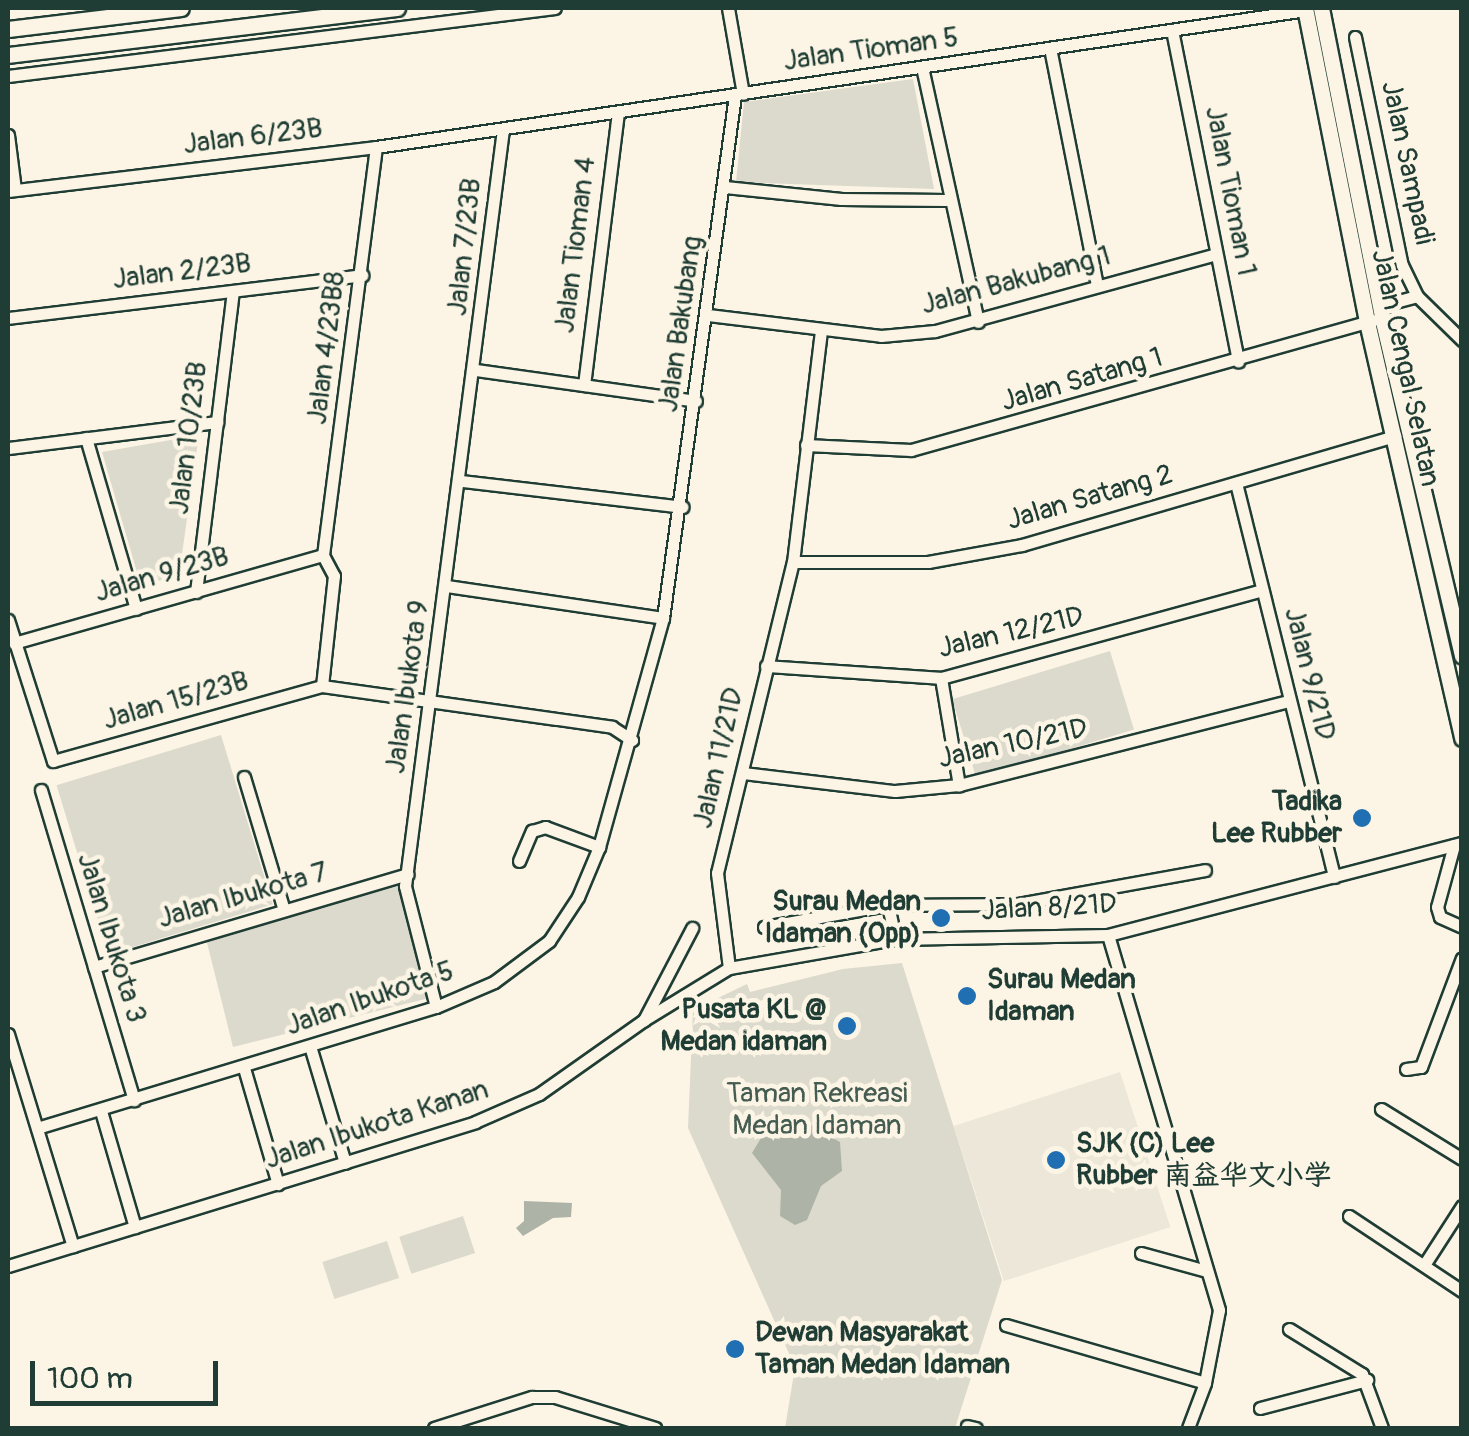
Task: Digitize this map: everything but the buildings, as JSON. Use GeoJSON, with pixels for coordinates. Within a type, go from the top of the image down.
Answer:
{"type":"FeatureCollection","features":[{"type":"Feature","properties":{"kind":"street"},"geometry":{"type":"LineString","coordinates":[[8,29],[180,8]]}},
{"type":"Feature","properties":{"kind":"street"},"geometry":{"type":"LineString","coordinates":[[8,55],[397,8]]}},
{"type":"Feature","properties":{"kind":"street"},"geometry":{"type":"LineString","coordinates":[[8,76],[556,8]]}},
{"type":"Feature","properties":{"kind":"street","name":"Jalan Bakubang"},"geometry":{"type":"LineString","coordinates":[[675,558],[739,94],[728,8]]}},
{"type":"Feature","properties":{"kind":"street","name":"Jalan Tioman 5"},"geometry":{"type":"LineString","coordinates":[[504,129],[1311,8]]}},
{"type":"Feature","properties":{"kind":"street","name":"Jalan Cengal Selatan"},"geometry":{"type":"LineString","coordinates":[[1311,8],[1376,315],[1462,656]]}},
{"type":"Feature","properties":{"kind":"street","name":"Jalan Tioman 1"},"geometry":{"type":"LineString","coordinates":[[1172,30],[1238,360]]}},
{"type":"Feature","properties":{"kind":"street","name":"Jalan Sampadi"},"geometry":{"type":"LineString","coordinates":[[1355,37],[1402,265],[1417,296],[1462,340]]}},
{"type":"Feature","properties":{"kind":"street"},"geometry":{"type":"LineString","coordinates":[[1050,48],[1097,286]]}},
{"type":"Feature","properties":{"kind":"street"},"geometry":{"type":"LineString","coordinates":[[922,67],[946,200],[978,322]]}},
{"type":"Feature","properties":{"kind":"street","name":"Jalan Tioman 4"},"geometry":{"type":"LineString","coordinates":[[584,385],[618,112]]}},
{"type":"Feature","properties":{"kind":"street","name":"Jalan 6/23B"},"geometry":{"type":"LineString","coordinates":[[11,190],[504,129]]}},
{"type":"Feature","properties":{"kind":"street","name":"Jalan 7/23B"},"geometry":{"type":"LineString","coordinates":[[476,370],[504,129]]}},
{"type":"Feature","properties":{"kind":"street"},"geometry":{"type":"LineString","coordinates":[[8,135],[11,190]]}},
{"type":"Feature","properties":{"kind":"street","name":"Jalan 4/23B8"},"geometry":{"type":"LineString","coordinates":[[322,686],[334,576],[323,555],[376,147]]}},
{"type":"Feature","properties":{"kind":"street"},"geometry":{"type":"LineString","coordinates":[[725,187],[841,200],[946,200]]}},
{"type":"Feature","properties":{"kind":"street","name":"Jalan Bakubang 1"},"geometry":{"type":"LineString","coordinates":[[708,315],[820,332],[881,336],[978,322],[1216,254]]}},
{"type":"Feature","properties":{"kind":"street","name":"Jalan 2/23B"},"geometry":{"type":"LineString","coordinates":[[8,318],[362,275]]}},
{"type":"Feature","properties":{"kind":"street","name":"Jalan 10/23B"},"geometry":{"type":"LineString","coordinates":[[196,592],[233,291]]}},
{"type":"Feature","properties":{"kind":"street"},"geometry":{"type":"LineString","coordinates":[[1376,315],[1417,296]]}},
{"type":"Feature","properties":{"kind":"street","name":"Jalan Cengal Selatan"},"geometry":{"type":"LineString","coordinates":[[1376,315],[1394,436],[1462,738]]}},
{"type":"Feature","properties":{"kind":"street","name":"Jalan Satang 1"},"geometry":{"type":"LineString","coordinates":[[806,445],[911,450],[1238,360],[1376,315]]}},
{"type":"Feature","properties":{"kind":"street","name":"Jalan 11/21D"},"geometry":{"type":"LineString","coordinates":[[730,968],[717,873],[792,562],[820,332]]}},
{"type":"Feature","properties":{"kind":"street"},"geometry":{"type":"LineString","coordinates":[[476,370],[696,401]]}},
{"type":"Feature","properties":{"kind":"street","name":"Jalan Ibukota 9"},"geometry":{"type":"LineString","coordinates":[[436,1007],[407,874],[476,370]]}},
{"type":"Feature","properties":{"kind":"street"},"geometry":{"type":"LineString","coordinates":[[8,448],[217,422]]}},
{"type":"Feature","properties":{"kind":"street","name":"Jalan Satang 2"},"geometry":{"type":"LineString","coordinates":[[792,562],[928,562],[1022,545],[1394,436]]}},
{"type":"Feature","properties":{"kind":"street"},"geometry":{"type":"LineString","coordinates":[[86,438],[136,609]]}},
{"type":"Feature","properties":{"kind":"street"},"geometry":{"type":"LineString","coordinates":[[462,481],[682,507]]}},
{"type":"Feature","properties":{"kind":"street","name":"Jalan 9/21D"},"geometry":{"type":"LineString","coordinates":[[1236,483],[1334,876]]}},
{"type":"Feature","properties":{"kind":"street","name":"Jalan 9/23B"},"geometry":{"type":"LineString","coordinates":[[14,644],[323,555]]}},
{"type":"Feature","properties":{"kind":"street","name":"Jalan Ibukota 5"},"geometry":{"type":"LineString","coordinates":[[36,1128],[436,1007],[494,982],[548,941],[578,898],[599,847],[632,740],[664,618],[675,558]]}},
{"type":"Feature","properties":{"kind":"street"},"geometry":{"type":"LineString","coordinates":[[447,586],[664,618]]}},
{"type":"Feature","properties":{"kind":"street","name":"Jalan 12/21D"},"geometry":{"type":"LineString","coordinates":[[766,666],[829,675],[941,678],[1262,590]]}},
{"type":"Feature","properties":{"kind":"street"},"geometry":{"type":"LineString","coordinates":[[8,620],[14,644]]}},
{"type":"Feature","properties":{"kind":"street"},"geometry":{"type":"LineString","coordinates":[[1437,634],[1458,630]]}},
{"type":"Feature","properties":{"kind":"street","name":"Jalan 15/23B"},"geometry":{"type":"LineString","coordinates":[[14,644],[46,752],[53,760],[322,686]]}},
{"type":"Feature","properties":{"kind":"street"},"geometry":{"type":"LineString","coordinates":[[941,678],[959,784]]}},
{"type":"Feature","properties":{"kind":"street"},"geometry":{"type":"LineString","coordinates":[[322,686],[612,727],[632,740]]}},
{"type":"Feature","properties":{"kind":"street","name":"Jalan 10/21D"},"geometry":{"type":"LineString","coordinates":[[743,774],[895,791],[959,784],[1289,700]]}},
{"type":"Feature","properties":{"kind":"street"},"geometry":{"type":"LineString","coordinates":[[244,777],[284,910]]}},
{"type":"Feature","properties":{"kind":"street","name":"Jalan Ibukota 3"},"geometry":{"type":"LineString","coordinates":[[41,790],[134,1100]]}},
{"type":"Feature","properties":{"kind":"street"},"geometry":{"type":"LineString","coordinates":[[519,861],[532,831],[546,827],[599,847]]}},
{"type":"Feature","properties":{"kind":"street"},"geometry":{"type":"LineString","coordinates":[[1458,844],[1437,907],[1440,917],[1462,927]]}},
{"type":"Feature","properties":{"kind":"street","name":"Jalan 8/21D"},"geometry":{"type":"LineString","coordinates":[[644,1020],[730,968],[892,939],[1108,934],[1458,844]]}},
{"type":"Feature","properties":{"kind":"street"},"geometry":{"type":"LineString","coordinates":[[764,927],[885,906],[1018,904],[1205,870]]}},
{"type":"Feature","properties":{"kind":"street","name":"Jalan Ibukota 7"},"geometry":{"type":"LineString","coordinates":[[94,966],[407,874]]}},
{"type":"Feature","properties":{"kind":"street"},"geometry":{"type":"LineString","coordinates":[[885,906],[892,939]]}},
{"type":"Feature","properties":{"kind":"street","name":"Jalan Ibukota Kanan"},"geometry":{"type":"LineString","coordinates":[[8,1266],[475,1122],[539,1094],[644,1020],[692,928]]}},
{"type":"Feature","properties":{"kind":"street"},"geometry":{"type":"LineString","coordinates":[[1108,934],[1219,1310],[1205,1383],[1188,1428]]}},
{"type":"Feature","properties":{"kind":"street"},"geometry":{"type":"LineString","coordinates":[[1406,1069],[1421,1067],[1462,958]]}},
{"type":"Feature","properties":{"kind":"street"},"geometry":{"type":"LineString","coordinates":[[8,1034],[73,1246]]}},
{"type":"Feature","properties":{"kind":"street"},"geometry":{"type":"LineString","coordinates":[[310,1046],[345,1162]]}},
{"type":"Feature","properties":{"kind":"street"},"geometry":{"type":"LineString","coordinates":[[244,1068],[278,1184]]}},
{"type":"Feature","properties":{"kind":"street"},"geometry":{"type":"LineString","coordinates":[[1381,1109],[1462,1158]]}},
{"type":"Feature","properties":{"kind":"street"},"geometry":{"type":"LineString","coordinates":[[101,1111],[135,1227]]}},
{"type":"Feature","properties":{"kind":"street"},"geometry":{"type":"LineString","coordinates":[[1424,1265],[1462,1206]]}},
{"type":"Feature","properties":{"kind":"street"},"geometry":{"type":"LineString","coordinates":[[1349,1216],[1462,1292]]}},
{"type":"Feature","properties":{"kind":"street"},"geometry":{"type":"LineString","coordinates":[[1141,1253],[1207,1271]]}},
{"type":"Feature","properties":{"kind":"street"},"geometry":{"type":"LineString","coordinates":[[1006,1326],[1205,1383]]}},
{"type":"Feature","properties":{"kind":"street"},"geometry":{"type":"LineString","coordinates":[[1289,1329],[1367,1380],[1382,1428]]}},
{"type":"Feature","properties":{"kind":"street"},"geometry":{"type":"LineString","coordinates":[[1260,1408],[1367,1380]]}},
{"type":"Feature","properties":{"kind":"street"},"geometry":{"type":"LineString","coordinates":[[434,1428],[532,1397],[556,1397],[655,1428]]}},
{"type":"Feature","properties":{"kind":"shaded area","name":"SJK (C) Lee Rubber 南益华文小学"},"geometry":{"type":"Polygon","coordinates":[[[1120,1072],[1170,1227],[1004,1281],[954,1126],[1120,1072]]]}},
{"type":"Feature","properties":{"kind":"shaded area"},"geometry":{"type":"Polygon","coordinates":[[[811,1125],[840,1142],[842,1171],[821,1186],[807,1220],[795,1225],[780,1216],[781,1190],[752,1153],[764,1133],[811,1125]]]}},
{"type":"Feature","properties":{"kind":"shaded area"},"geometry":{"type":"Polygon","coordinates":[[[524,1201],[572,1203],[571,1217],[553,1218],[523,1236],[516,1228],[524,1221],[524,1201]]]}},
{"type":"Feature","properties":{"kind":"green space"},"geometry":{"type":"Polygon","coordinates":[[[913,79],[934,189],[736,182],[744,102],[913,79]]]}},
{"type":"Feature","properties":{"kind":"green space"},"geometry":{"type":"Polygon","coordinates":[[[199,435],[179,575],[141,586],[102,452],[199,435]]]}},
{"type":"Feature","properties":{"kind":"green space"},"geometry":{"type":"Polygon","coordinates":[[[1110,651],[1134,729],[976,778],[952,699],[1110,651]]]}},
{"type":"Feature","properties":{"kind":"green space"},"geometry":{"type":"Polygon","coordinates":[[[221,735],[273,904],[108,955],[57,785],[221,735]]]}},
{"type":"Feature","properties":{"kind":"green space"},"geometry":{"type":"Polygon","coordinates":[[[399,886],[427,999],[233,1047],[205,934],[399,886]]]}},
{"type":"Feature","properties":{"kind":"green space","name":"Taman Rekreasi Medan Idaman"},"geometry":{"type":"Polygon","coordinates":[[[902,963],[1002,1280],[955,1428],[785,1428],[795,1367],[688,1128],[693,1010],[747,984],[750,992],[843,969],[902,963]]]}},
{"type":"Feature","properties":{"kind":"green space"},"geometry":{"type":"Polygon","coordinates":[[[463,1216],[475,1253],[411,1274],[399,1237],[463,1216]]]}},
{"type":"Feature","properties":{"kind":"green space"},"geometry":{"type":"Polygon","coordinates":[[[387,1241],[399,1278],[334,1299],[322,1262],[387,1241]]]}},
{"type":"Feature","properties":{"kind":"place","name":"Tadika Lee Rubber"},"geometry":{"type":"Point","coordinates":[1362,818]}},
{"type":"Feature","properties":{"kind":"place","name":"Surau Medan Idaman (Opp)"},"geometry":{"type":"Point","coordinates":[941,918]}},
{"type":"Feature","properties":{"kind":"place","name":"Surau Medan Idaman"},"geometry":{"type":"Point","coordinates":[967,996]}},
{"type":"Feature","properties":{"kind":"place","name":"Pusata KL @ Medan idaman"},"geometry":{"type":"Point","coordinates":[847,1026]}},
{"type":"Feature","properties":{"kind":"place","name":"SJK (C) Lee Rubber 南益华文小学"},"geometry":{"type":"Point","coordinates":[1056,1160]}},
{"type":"Feature","properties":{"kind":"place","name":"Dewan Masyarakat Taman Medan Idaman"},"geometry":{"type":"Point","coordinates":[735,1349]}}]}
